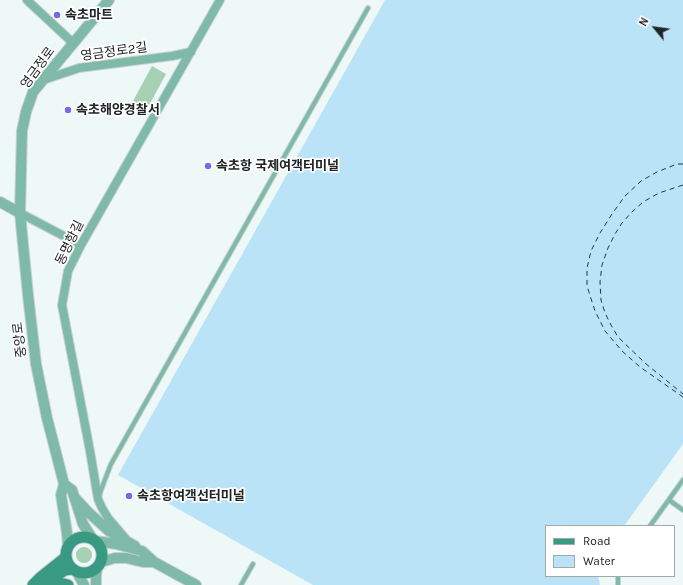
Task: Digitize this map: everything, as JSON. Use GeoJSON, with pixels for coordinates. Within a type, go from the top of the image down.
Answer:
{"type":"FeatureCollection","features":[{"type":"Feature","properties":{"kind":"main road"},"geometry":{"type":"LineString","coordinates":[[33,585],[67,551],[71,542],[76,538],[86,537],[94,540],[100,545],[102,556],[99,565],[91,572],[84,573],[74,570],[65,570],[45,583]]}},
{"type":"Feature","properties":{"kind":"main road"},"geometry":{"type":"LineString","coordinates":[[67,551],[67,561],[74,570]]}},
{"type":"Feature","properties":{"kind":"main road"},"geometry":{"type":"LineString","coordinates":[[45,583],[68,585]]}},
{"type":"Feature","properties":{"kind":"street"},"geometry":{"type":"LineString","coordinates":[[27,0],[73,42]]}},
{"type":"Feature","properties":{"kind":"street","name":"영금정로"},"geometry":{"type":"LineString","coordinates":[[20,213],[22,131],[26,112],[33,92],[108,0]]}},
{"type":"Feature","properties":{"kind":"street","name":"동명항길"},"geometry":{"type":"LineString","coordinates":[[127,541],[108,518],[98,499],[62,305],[68,271],[80,245],[220,0]]}},
{"type":"Feature","properties":{"kind":"street","name":"영금정로2길"},"geometry":{"type":"LineString","coordinates":[[42,80],[79,68],[172,56],[191,52]]}},
{"type":"Feature","properties":{"kind":"street"},"geometry":{"type":"LineString","coordinates":[[0,202],[80,245]]}},
{"type":"Feature","properties":{"kind":"street","name":"중앙로"},"geometry":{"type":"LineString","coordinates":[[20,213],[36,364],[47,418],[64,484]]}},
{"type":"Feature","properties":{"kind":"street"},"geometry":{"type":"LineString","coordinates":[[67,551],[67,534],[61,495],[64,484],[72,490],[83,524],[94,540],[142,551]]}},
{"type":"Feature","properties":{"kind":"street"},"geometry":{"type":"LineString","coordinates":[[75,498],[109,531],[142,551],[154,562],[196,585]]}},
{"type":"Feature","properties":{"kind":"street"},"geometry":{"type":"LineString","coordinates":[[96,585],[96,576],[99,565],[115,558],[154,562]]}},
{"type":"Feature","properties":{"kind":"street"},"geometry":{"type":"LineString","coordinates":[[74,570],[84,585]]}},
{"type":"Feature","properties":{"kind":"lane"},"geometry":{"type":"LineString","coordinates":[[98,499],[111,464],[368,8]]}},
{"type":"Feature","properties":{"kind":"lane"},"geometry":{"type":"LineString","coordinates":[[651,525],[683,480]]}},
{"type":"Feature","properties":{"kind":"lane"},"geometry":{"type":"LineString","coordinates":[[669,500],[683,510]]}},
{"type":"Feature","properties":{"kind":"lane"},"geometry":{"type":"LineString","coordinates":[[241,585],[253,564]]}},
{"type":"Feature","properties":{"kind":"green space"},"geometry":{"type":"Polygon","coordinates":[[[152,66],[166,74],[147,109],[133,101],[152,66]]]}},
{"type":"Feature","properties":{"kind":"green space"},"geometry":{"type":"Polygon","coordinates":[[[84,547],[90,549],[92,555],[90,561],[84,563],[78,561],[76,555],[78,549],[84,547]]]}},
{"type":"Feature","properties":{"kind":"water"},"geometry":{"type":"Polygon","coordinates":[[[385,0],[683,0],[683,444],[625,525],[545,525],[545,577],[598,577],[600,585],[313,585],[118,475],[385,0]]]}},
{"type":"Feature","properties":{"kind":"ferry route"},"geometry":{"type":"LineString","coordinates":[[683,164],[677,164],[657,172],[641,181],[625,196],[600,233],[591,251],[587,268],[587,286],[595,311],[605,331],[622,351],[640,367],[683,397]]}},
{"type":"Feature","properties":{"kind":"ferry route"},"geometry":{"type":"LineString","coordinates":[[683,185],[659,193],[643,202],[622,223],[608,248],[602,265],[600,282],[601,300],[605,313],[618,337],[645,363],[683,394]]}},
{"type":"Feature","properties":{"kind":"place","name":"속초마트"},"geometry":{"type":"Point","coordinates":[57,15]}},
{"type":"Feature","properties":{"kind":"place","name":"속초해양경찰서"},"geometry":{"type":"Point","coordinates":[68,110]}},
{"type":"Feature","properties":{"kind":"place","name":"속초항 국제여객터미널"},"geometry":{"type":"Point","coordinates":[208,166]}},
{"type":"Feature","properties":{"kind":"place","name":"속초항여객선터미널"},"geometry":{"type":"Point","coordinates":[129,496]}}]}
